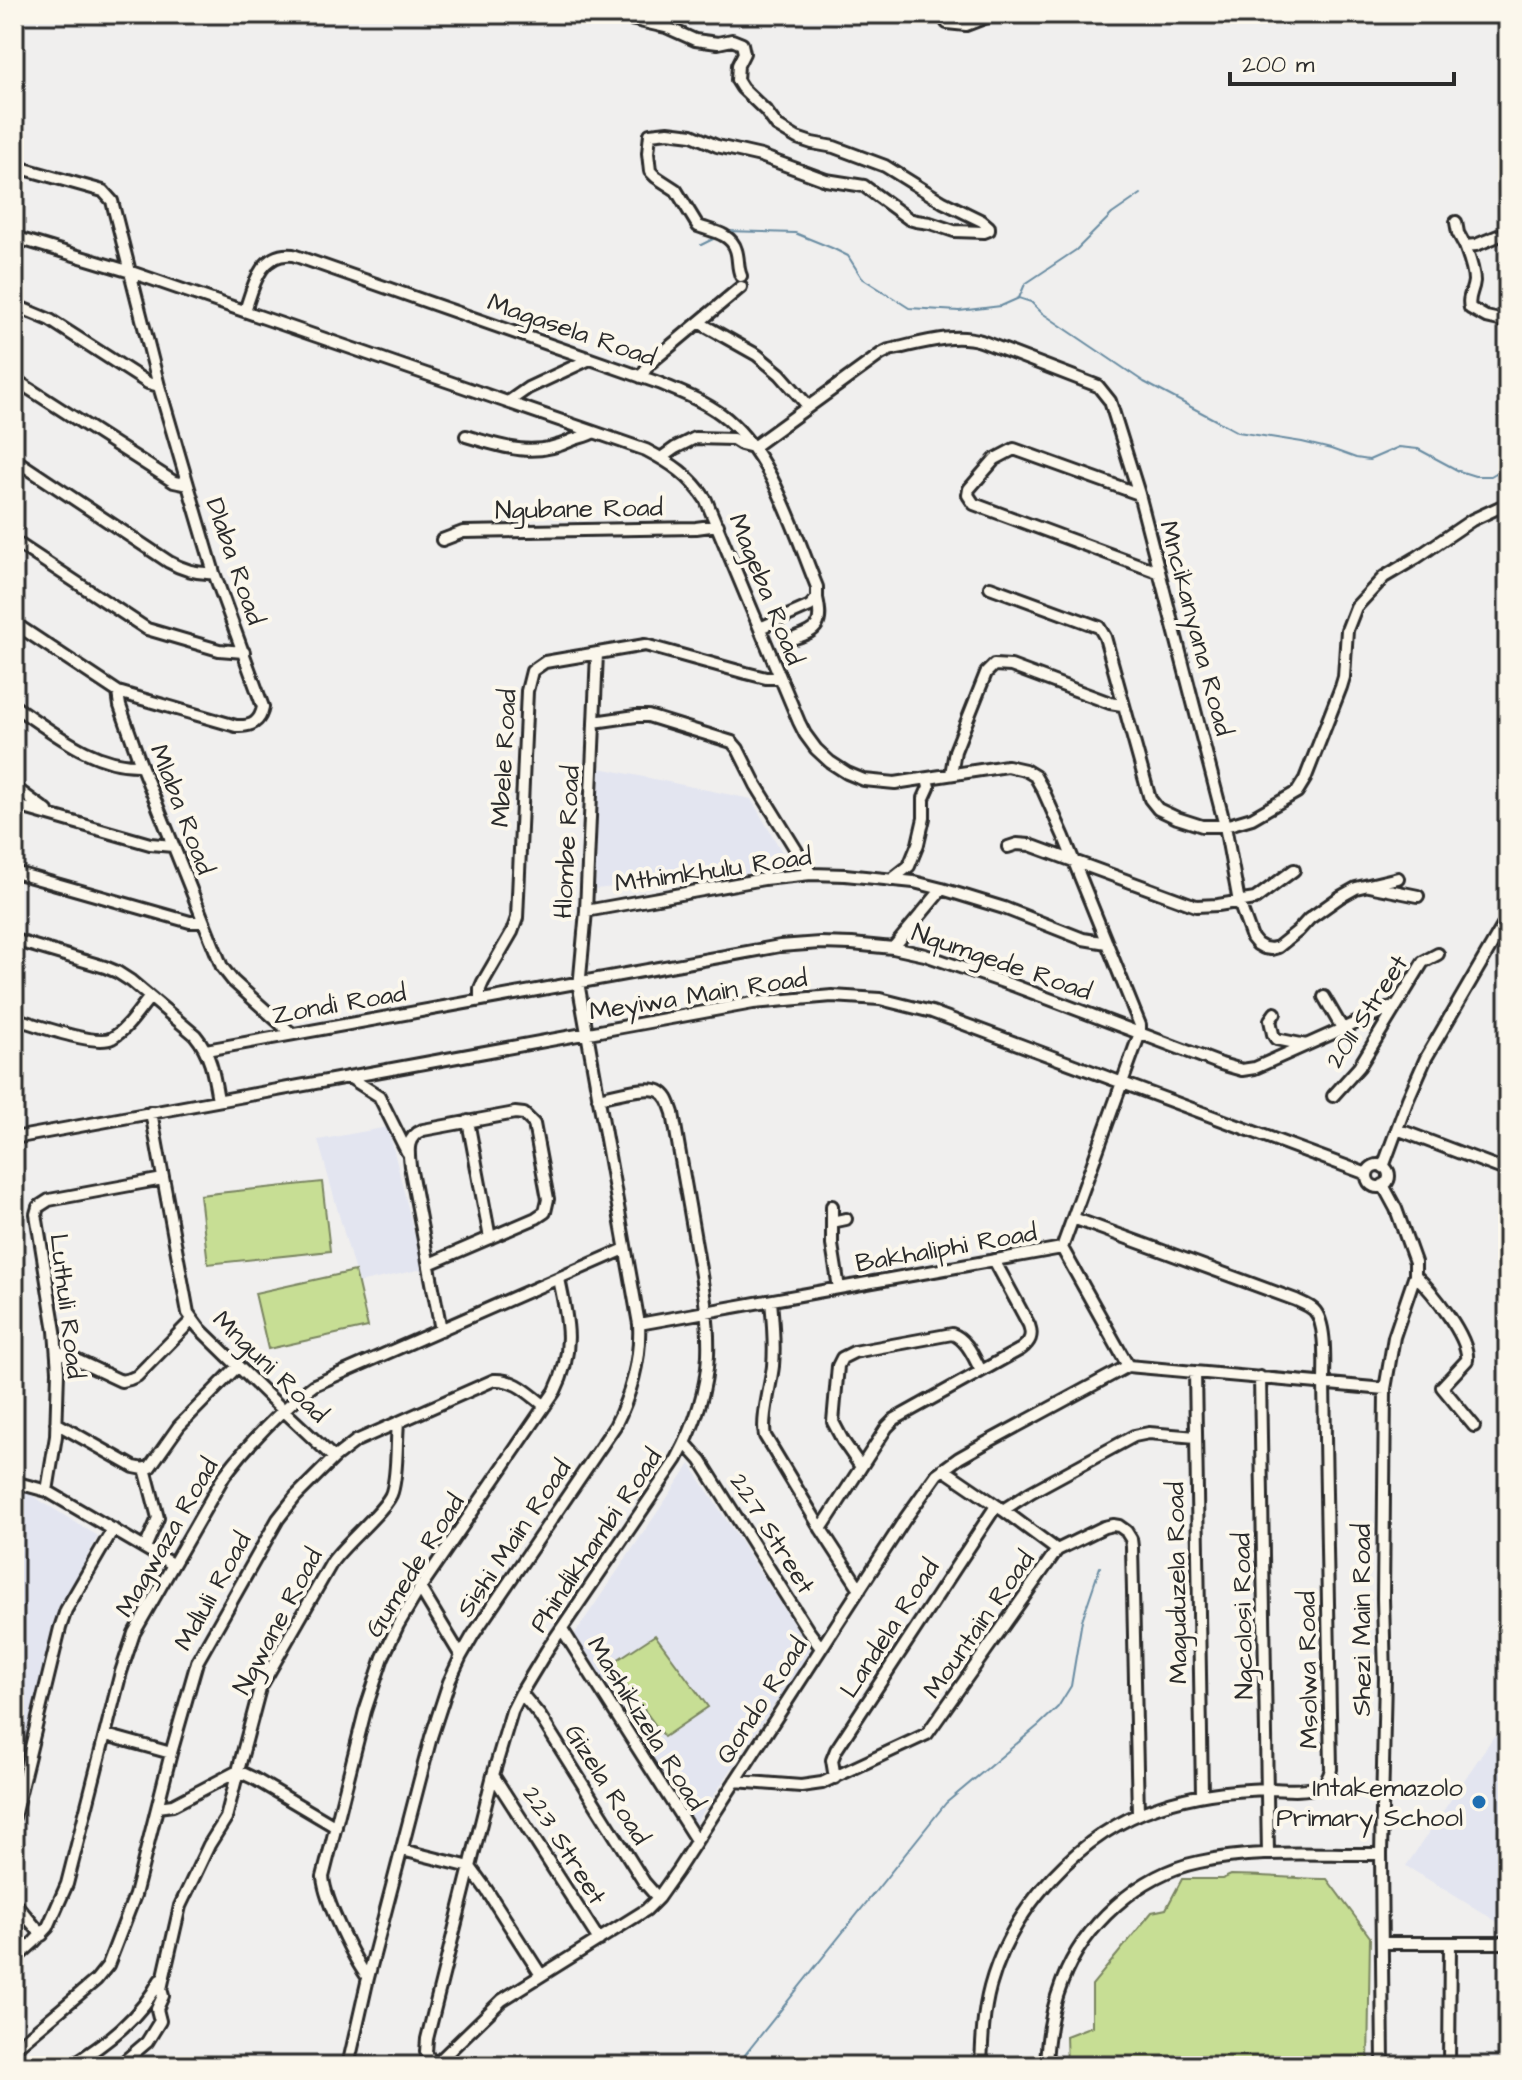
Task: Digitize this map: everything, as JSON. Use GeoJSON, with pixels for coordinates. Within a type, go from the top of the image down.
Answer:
{"type":"FeatureCollection","features":[{"type":"Feature","properties":{"kind":"street"},"geometry":{"type":"LineString","coordinates":[[620,14],[666,27],[695,40],[718,43],[732,40],[742,44],[744,53],[737,70],[737,80],[777,126],[797,138],[834,147],[885,166],[989,227],[984,232],[963,232],[916,221],[864,186],[826,180],[757,155],[717,146],[692,135],[668,132],[650,134],[650,171],[676,190],[698,226],[724,235],[736,248],[741,282],[700,323],[649,364],[641,377]]}},
{"type":"Feature","properties":{"kind":"street"},"geometry":{"type":"LineString","coordinates":[[947,23],[966,25],[995,14]]}},
{"type":"Feature","properties":{"kind":"street"},"geometry":{"type":"LineString","coordinates":[[14,166],[108,195],[116,209],[131,272]]}},
{"type":"Feature","properties":{"kind":"street"},"geometry":{"type":"LineString","coordinates":[[1456,222],[1474,275],[1468,299],[1470,308],[1481,315],[1508,322]]}},
{"type":"Feature","properties":{"kind":"street"},"geometry":{"type":"LineString","coordinates":[[1465,246],[1476,245],[1508,232]]}},
{"type":"Feature","properties":{"kind":"street","name":"Mageba Road"},"geometry":{"type":"LineString","coordinates":[[14,237],[131,272],[646,450],[681,470],[706,500],[718,525],[805,734],[830,762],[847,773],[872,781],[895,783],[1007,766],[1035,776],[1107,943],[1138,1019],[1140,1033]]}},
{"type":"Feature","properties":{"kind":"street","name":"Magasela Road"},"geometry":{"type":"LineString","coordinates":[[245,311],[261,269],[287,254],[687,395],[728,419],[753,447],[776,487],[817,593]]}},
{"type":"Feature","properties":{"kind":"street","name":"Dlaba Road"},"geometry":{"type":"LineString","coordinates":[[118,692],[236,726],[253,725],[259,720],[263,707],[214,573],[159,386],[131,272]]}},
{"type":"Feature","properties":{"kind":"street"},"geometry":{"type":"LineString","coordinates":[[14,305],[50,320],[148,383],[159,386]]}},
{"type":"Feature","properties":{"kind":"street"},"geometry":{"type":"LineString","coordinates":[[700,323],[757,355],[780,374],[808,406]]}},
{"type":"Feature","properties":{"kind":"street","name":"Mncikanyana Road"},"geometry":{"type":"LineString","coordinates":[[753,447],[873,359],[889,350],[943,339],[971,338],[1098,386],[1110,401],[1139,494],[1225,826],[1239,902],[1252,938],[1257,944],[1271,949],[1278,947],[1340,897],[1367,886]]}},
{"type":"Feature","properties":{"kind":"street"},"geometry":{"type":"LineString","coordinates":[[508,402],[528,388],[590,359]]}},
{"type":"Feature","properties":{"kind":"street"},"geometry":{"type":"LineString","coordinates":[[14,379],[174,482],[188,485]]}},
{"type":"Feature","properties":{"kind":"street"},"geometry":{"type":"LineString","coordinates":[[466,436],[507,448],[537,451],[563,445],[594,432]]}},
{"type":"Feature","properties":{"kind":"street"},"geometry":{"type":"LineString","coordinates":[[661,458],[695,438],[733,439],[753,447]]}},
{"type":"Feature","properties":{"kind":"street"},"geometry":{"type":"LineString","coordinates":[[1139,494],[1014,449],[995,459],[969,489],[968,495],[974,504],[1158,572]]}},
{"type":"Feature","properties":{"kind":"street"},"geometry":{"type":"LineString","coordinates":[[14,459],[169,562],[188,571],[214,573]]}},
{"type":"Feature","properties":{"kind":"street"},"geometry":{"type":"LineString","coordinates":[[990,587],[1099,627],[1105,637],[1145,786],[1153,804],[1165,813],[1195,824],[1225,826],[1261,813],[1300,789],[1341,687],[1349,623],[1365,596],[1397,569],[1472,520],[1500,507]]}},
{"type":"Feature","properties":{"kind":"street","name":"Ngubane Road"},"geometry":{"type":"LineString","coordinates":[[442,540],[463,532],[718,525]]}},
{"type":"Feature","properties":{"kind":"street"},"geometry":{"type":"LineString","coordinates":[[14,541],[147,629],[219,650],[244,652]]}},
{"type":"Feature","properties":{"kind":"street"},"geometry":{"type":"LineString","coordinates":[[760,628],[810,606],[817,593]]}},
{"type":"Feature","properties":{"kind":"street"},"geometry":{"type":"LineString","coordinates":[[795,638],[816,627],[819,611],[817,593]]}},
{"type":"Feature","properties":{"kind":"street"},"geometry":{"type":"LineString","coordinates":[[14,623],[118,692]]}},
{"type":"Feature","properties":{"kind":"street","name":"Mbele Road"},"geometry":{"type":"LineString","coordinates":[[480,999],[483,982],[517,918],[527,691],[530,676],[538,665],[645,645],[766,678],[780,678]]}},
{"type":"Feature","properties":{"kind":"street","name":"Hlombe Road"},"geometry":{"type":"LineString","coordinates":[[586,1033],[579,982],[586,911],[597,653]]}},
{"type":"Feature","properties":{"kind":"street"},"geometry":{"type":"LineString","coordinates":[[951,774],[955,751],[986,673],[994,665],[1011,666],[1122,705]]}},
{"type":"Feature","properties":{"kind":"street","name":"Mlaba Road"},"geometry":{"type":"LineString","coordinates":[[118,692],[141,765],[222,967],[292,1034]]}},
{"type":"Feature","properties":{"kind":"street"},"geometry":{"type":"LineString","coordinates":[[14,706],[99,759],[141,765]]}},
{"type":"Feature","properties":{"kind":"street"},"geometry":{"type":"LineString","coordinates":[[594,722],[648,716],[732,742],[811,874]]}},
{"type":"Feature","properties":{"kind":"street"},"geometry":{"type":"LineString","coordinates":[[891,880],[909,866],[918,844],[924,798],[929,787],[927,779]]}},
{"type":"Feature","properties":{"kind":"street"},"geometry":{"type":"LineString","coordinates":[[14,787],[52,815]]}},
{"type":"Feature","properties":{"kind":"street"},"geometry":{"type":"LineString","coordinates":[[14,805],[150,844],[173,846]]}},
{"type":"Feature","properties":{"kind":"street"},"geometry":{"type":"LineString","coordinates":[[1008,847],[1030,845],[1196,906],[1247,902],[1294,870]]}},
{"type":"Feature","properties":{"kind":"street"},"geometry":{"type":"LineString","coordinates":[[14,872],[190,922],[203,922]]}},
{"type":"Feature","properties":{"kind":"street","name":"Mthimkhulu Road"},"geometry":{"type":"LineString","coordinates":[[586,911],[764,879],[811,874],[845,875],[914,882],[942,889],[1004,908],[1083,939],[1107,943]]}},
{"type":"Feature","properties":{"kind":"street"},"geometry":{"type":"LineString","coordinates":[[1367,886],[1398,878]]}},
{"type":"Feature","properties":{"kind":"street"},"geometry":{"type":"LineString","coordinates":[[1367,886],[1418,896]]}},
{"type":"Feature","properties":{"kind":"street"},"geometry":{"type":"LineString","coordinates":[[893,948],[942,889]]}},
{"type":"Feature","properties":{"kind":"street"},"geometry":{"type":"LineString","coordinates":[[1383,1185],[1388,1176],[1383,1167],[1426,1058],[1508,917]]}},
{"type":"Feature","properties":{"kind":"street"},"geometry":{"type":"LineString","coordinates":[[14,940],[105,967],[131,981],[195,1035],[206,1050],[218,1100]]}},
{"type":"Feature","properties":{"kind":"street","name":"Nqumgede Road"},"geometry":{"type":"LineString","coordinates":[[480,999],[780,946],[820,943],[893,948],[950,962],[1242,1070],[1255,1068],[1396,1005]]}},
{"type":"Feature","properties":{"kind":"street","name":"2011 Street"},"geometry":{"type":"LineString","coordinates":[[1333,1096],[1359,1067],[1423,962],[1438,954]]}},
{"type":"Feature","properties":{"kind":"street","name":"Meyiwa Main Road"},"geometry":{"type":"LineString","coordinates":[[14,1138],[753,1003],[832,996],[880,999],[932,1012],[1367,1174]]}},
{"type":"Feature","properties":{"kind":"street"},"geometry":{"type":"LineString","coordinates":[[14,1018],[103,1041],[115,1037],[150,997]]}},
{"type":"Feature","properties":{"kind":"street"},"geometry":{"type":"LineString","coordinates":[[1324,997],[1342,1028]]}},
{"type":"Feature","properties":{"kind":"street","name":"Zondi Road"},"geometry":{"type":"LineString","coordinates":[[206,1050],[480,999]]}},
{"type":"Feature","properties":{"kind":"street"},"geometry":{"type":"LineString","coordinates":[[1275,1013],[1270,1020],[1276,1039],[1306,1045]]}},
{"type":"Feature","properties":{"kind":"street","name":"Sishi Main Road"},"geometry":{"type":"LineString","coordinates":[[348,2066],[368,1978],[449,1682],[461,1656],[493,1605],[615,1426],[632,1385],[639,1353],[639,1324],[586,1033]]}},
{"type":"Feature","properties":{"kind":"street"},"geometry":{"type":"LineString","coordinates":[[1062,1248],[1140,1033]]}},
{"type":"Feature","properties":{"kind":"street"},"geometry":{"type":"LineString","coordinates":[[349,1077],[379,1096],[409,1155]]}},
{"type":"Feature","properties":{"kind":"street","name":"Phindikhambi Road"},"geometry":{"type":"LineString","coordinates":[[434,2066],[426,2052],[427,2039],[505,1732],[521,1693],[666,1477],[685,1443],[705,1388],[710,1347],[708,1312],[673,1113],[668,1100],[657,1090],[646,1089],[598,1098]]}},
{"type":"Feature","properties":{"kind":"street","name":"Mnguni Road"},"geometry":{"type":"LineString","coordinates":[[151,1112],[186,1305],[192,1320],[334,1458]]}},
{"type":"Feature","properties":{"kind":"street"},"geometry":{"type":"LineString","coordinates":[[429,1264],[545,1212],[548,1199],[534,1124],[524,1114],[515,1113],[418,1132],[410,1141],[409,1155],[441,1330]]}},
{"type":"Feature","properties":{"kind":"street"},"geometry":{"type":"LineString","coordinates":[[468,1121],[490,1238]]}},
{"type":"Feature","properties":{"kind":"street"},"geometry":{"type":"LineString","coordinates":[[1397,1129],[1508,1171]]}},
{"type":"Feature","properties":{"kind":"street"},"geometry":{"type":"LineString","coordinates":[[1383,1167],[1373,1166],[1367,1174],[1370,1183],[1383,1185]]}},
{"type":"Feature","properties":{"kind":"street","name":"Luthuli Road"},"geometry":{"type":"LineString","coordinates":[[47,1491],[56,1423],[57,1351],[35,1221],[38,1207],[49,1200],[163,1179]]}},
{"type":"Feature","properties":{"kind":"street"},"geometry":{"type":"LineString","coordinates":[[1383,1185],[1413,1252],[1415,1275],[1435,1296],[1468,1349],[1467,1360],[1442,1387],[1474,1426]]}},
{"type":"Feature","properties":{"kind":"street"},"geometry":{"type":"LineString","coordinates":[[832,1206],[832,1245],[839,1288]]}},
{"type":"Feature","properties":{"kind":"street","name":"Msolwa Road"},"geometry":{"type":"LineString","coordinates":[[981,2066],[984,2019],[991,1985],[1007,1946],[1027,1910],[1051,1879],[1081,1851],[1138,1814],[1158,1806],[1202,1794],[1319,1787],[1326,1781],[1331,1769],[1324,1383],[1322,1328],[1317,1314],[1309,1306],[1073,1218]]}},
{"type":"Feature","properties":{"kind":"street"},"geometry":{"type":"LineString","coordinates":[[832,1222],[846,1219]]}},
{"type":"Feature","properties":{"kind":"street","name":"Bakhaliphi Road"},"geometry":{"type":"LineString","coordinates":[[639,1324],[1062,1248],[1128,1366]]}},
{"type":"Feature","properties":{"kind":"street","name":"Magwaza Road"},"geometry":{"type":"LineString","coordinates":[[14,1960],[42,1935],[67,1884],[121,1672],[134,1633],[224,1476],[238,1458],[314,1385],[625,1249]]}},
{"type":"Feature","properties":{"kind":"street"},"geometry":{"type":"LineString","coordinates":[[821,1529],[895,1419],[1021,1349],[1030,1340],[1029,1325],[994,1260]]}},
{"type":"Feature","properties":{"kind":"street","name":"Shezi Main Road"},"geometry":{"type":"LineString","coordinates":[[1383,2066],[1381,1854],[1385,1678],[1385,1389],[1394,1337],[1415,1275]]}},
{"type":"Feature","properties":{"kind":"street","name":"Gumede Road"},"geometry":{"type":"LineString","coordinates":[[368,1978],[353,1955],[323,1877],[374,1682],[398,1625],[420,1588],[561,1380],[568,1353],[568,1325],[559,1279]]}},
{"type":"Feature","properties":{"kind":"street"},"geometry":{"type":"LineString","coordinates":[[771,1301],[774,1351],[763,1430],[770,1447],[860,1589]]}},
{"type":"Feature","properties":{"kind":"street"},"geometry":{"type":"LineString","coordinates":[[57,1351],[126,1380],[137,1376],[192,1320]]}},
{"type":"Feature","properties":{"kind":"street"},"geometry":{"type":"LineString","coordinates":[[861,1467],[833,1422],[838,1366],[846,1355],[952,1334],[964,1341],[981,1371]]}},
{"type":"Feature","properties":{"kind":"street"},"geometry":{"type":"LineString","coordinates":[[56,1423],[134,1467],[150,1467],[179,1426],[238,1366]]}},
{"type":"Feature","properties":{"kind":"street"},"geometry":{"type":"LineString","coordinates":[[1128,1366],[1385,1389]]}},
{"type":"Feature","properties":{"kind":"street","name":"Qondo Road"},"geometry":{"type":"LineString","coordinates":[[434,2066],[502,2000],[646,1910],[658,1898],[931,1480],[970,1451],[1128,1366]]}},
{"type":"Feature","properties":{"kind":"street","name":"Maguduzela Road"},"geometry":{"type":"LineString","coordinates":[[1195,1372],[1202,1794]]}},
{"type":"Feature","properties":{"kind":"street","name":"Ngcolosi Road"},"geometry":{"type":"LineString","coordinates":[[1260,1377],[1268,1854]]}},
{"type":"Feature","properties":{"kind":"street","name":"Mdluli Road"},"geometry":{"type":"LineString","coordinates":[[14,2049],[103,1973],[135,1895],[193,1671],[202,1649],[278,1519],[296,1496],[356,1441],[494,1380],[515,1383],[545,1406]]}},
{"type":"Feature","properties":{"kind":"street","name":"Ngwane Road"},"geometry":{"type":"LineString","coordinates":[[165,1969],[180,1906],[209,1845],[226,1818],[254,1706],[267,1675],[341,1549],[391,1497],[398,1423]]}},
{"type":"Feature","properties":{"kind":"street","name":"Landela Road"},"geometry":{"type":"LineString","coordinates":[[835,1778],[832,1760],[836,1750],[1000,1508],[1134,1436],[1149,1433],[1196,1437]]}},
{"type":"Feature","properties":{"kind":"street","name":"227 Street"},"geometry":{"type":"LineString","coordinates":[[685,1443],[701,1461],[821,1648]]}},
{"type":"Feature","properties":{"kind":"street"},"geometry":{"type":"LineString","coordinates":[[145,1468],[158,1518],[145,1548]]}},
{"type":"Feature","properties":{"kind":"street"},"geometry":{"type":"LineString","coordinates":[[943,1469],[1057,1550]]}},
{"type":"Feature","properties":{"kind":"street"},"geometry":{"type":"LineString","coordinates":[[14,1482],[47,1491],[172,1564]]}},
{"type":"Feature","properties":{"kind":"street","name":"Mountain Road"},"geometry":{"type":"LineString","coordinates":[[735,1781],[801,1786],[822,1783],[922,1737],[930,1731],[1057,1550],[1109,1525],[1123,1528],[1131,1539],[1138,1814]]}},
{"type":"Feature","properties":{"kind":"street"},"geometry":{"type":"LineString","coordinates":[[14,1817],[66,1610],[113,1529]]}},
{"type":"Feature","properties":{"kind":"street"},"geometry":{"type":"LineString","coordinates":[[420,1588],[461,1656]]}},
{"type":"Feature","properties":{"kind":"street","name":"Mashikizela Road"},"geometry":{"type":"LineString","coordinates":[[562,1629],[696,1840]]}},
{"type":"Feature","properties":{"kind":"street","name":"Gizela Road"},"geometry":{"type":"LineString","coordinates":[[521,1693],[540,1716],[648,1889],[658,1898]]}},
{"type":"Feature","properties":{"kind":"street"},"geometry":{"type":"LineString","coordinates":[[106,1735],[171,1753]]}},
{"type":"Feature","properties":{"kind":"street"},"geometry":{"type":"LineString","coordinates":[[158,1807],[173,1805],[238,1771],[336,1827]]}},
{"type":"Feature","properties":{"kind":"street","name":"223 Street"},"geometry":{"type":"LineString","coordinates":[[493,1775],[599,1940]]}},
{"type":"Feature","properties":{"kind":"street"},"geometry":{"type":"LineString","coordinates":[[402,1850],[470,1867],[541,1975]]}},
{"type":"Feature","properties":{"kind":"street"},"geometry":{"type":"LineString","coordinates":[[1046,2066],[1049,2029],[1062,1981],[1082,1944],[1108,1913],[1142,1886],[1181,1867],[1220,1858],[1268,1854],[1381,1854]]}},
{"type":"Feature","properties":{"kind":"street"},"geometry":{"type":"LineString","coordinates":[[14,1902],[42,1935]]}},
{"type":"Feature","properties":{"kind":"street"},"geometry":{"type":"LineString","coordinates":[[1383,1943],[1508,1943]]}},
{"type":"Feature","properties":{"kind":"street"},"geometry":{"type":"LineString","coordinates":[[1449,2066],[1450,1943]]}},
{"type":"Feature","properties":{"kind":"street"},"geometry":{"type":"LineString","coordinates":[[70,2066],[103,2044],[145,2005],[165,1969]]}},
{"type":"Feature","properties":{"kind":"street"},"geometry":{"type":"LineString","coordinates":[[124,2066],[159,2025],[157,2009],[163,1996],[161,1989],[165,1969]]}},
{"type":"Feature","properties":{"kind":"shaded area"},"geometry":{"type":"Polygon","coordinates":[[[600,768],[751,799],[792,869],[595,889],[600,768]]]}},
{"type":"Feature","properties":{"kind":"shaded area"},"geometry":{"type":"Polygon","coordinates":[[[388,1127],[423,1269],[358,1283],[318,1140],[388,1127]]]}},
{"type":"Feature","properties":{"kind":"shaded area"},"geometry":{"type":"Polygon","coordinates":[[[690,1464],[811,1650],[694,1825],[574,1635],[690,1464]]]}},
{"type":"Feature","properties":{"kind":"shaded area"},"geometry":{"type":"Polygon","coordinates":[[[14,1489],[26,1492],[98,1536],[61,1607],[14,1791],[14,1489]]]}},
{"type":"Feature","properties":{"kind":"shaded area","name":"Intakemazolo Primary School"},"geometry":{"type":"Polygon","coordinates":[[[1494,1736],[1508,1738],[1508,1919],[1504,1926],[1406,1866],[1494,1736]]]}},
{"type":"Feature","properties":{"kind":"green space"},"geometry":{"type":"Polygon","coordinates":[[[322,1182],[330,1251],[208,1264],[200,1195],[322,1182]]]}},
{"type":"Feature","properties":{"kind":"green space"},"geometry":{"type":"Polygon","coordinates":[[[355,1271],[368,1327],[268,1349],[255,1293],[355,1271]]]}},
{"type":"Feature","properties":{"kind":"green space"},"geometry":{"type":"Polygon","coordinates":[[[655,1635],[708,1707],[664,1737],[611,1664],[655,1635]]]}},
{"type":"Feature","properties":{"kind":"green space"},"geometry":{"type":"Polygon","coordinates":[[[1231,1875],[1327,1879],[1370,1937],[1368,2066],[1067,2066],[1066,2036],[1092,2026],[1092,1985],[1152,1912],[1166,1909],[1182,1879],[1222,1879],[1231,1875]]]}},
{"type":"Feature","properties":{"kind":"waterway"},"geometry":{"type":"LineString","coordinates":[[1019,298],[1025,284],[1076,250],[1112,214],[1141,194]]}},
{"type":"Feature","properties":{"kind":"waterway"},"geometry":{"type":"LineString","coordinates":[[725,231],[795,233],[832,248],[848,256],[862,278],[909,308],[959,311],[1001,306],[1019,298],[1031,302],[1042,313],[1144,382],[1238,432],[1302,442],[1369,460],[1399,447],[1418,449],[1475,476],[1503,473],[1508,466]]}},
{"type":"Feature","properties":{"kind":"waterway"},"geometry":{"type":"LineString","coordinates":[[701,245],[717,237]]}},
{"type":"Feature","properties":{"kind":"waterway"},"geometry":{"type":"LineString","coordinates":[[736,2066],[946,1803],[1058,1707],[1071,1686],[1082,1620],[1100,1567]]}},
{"type":"Feature","properties":{"kind":"place","name":"Intakemazolo Primary School"},"geometry":{"type":"Point","coordinates":[1479,1802]}}]}
